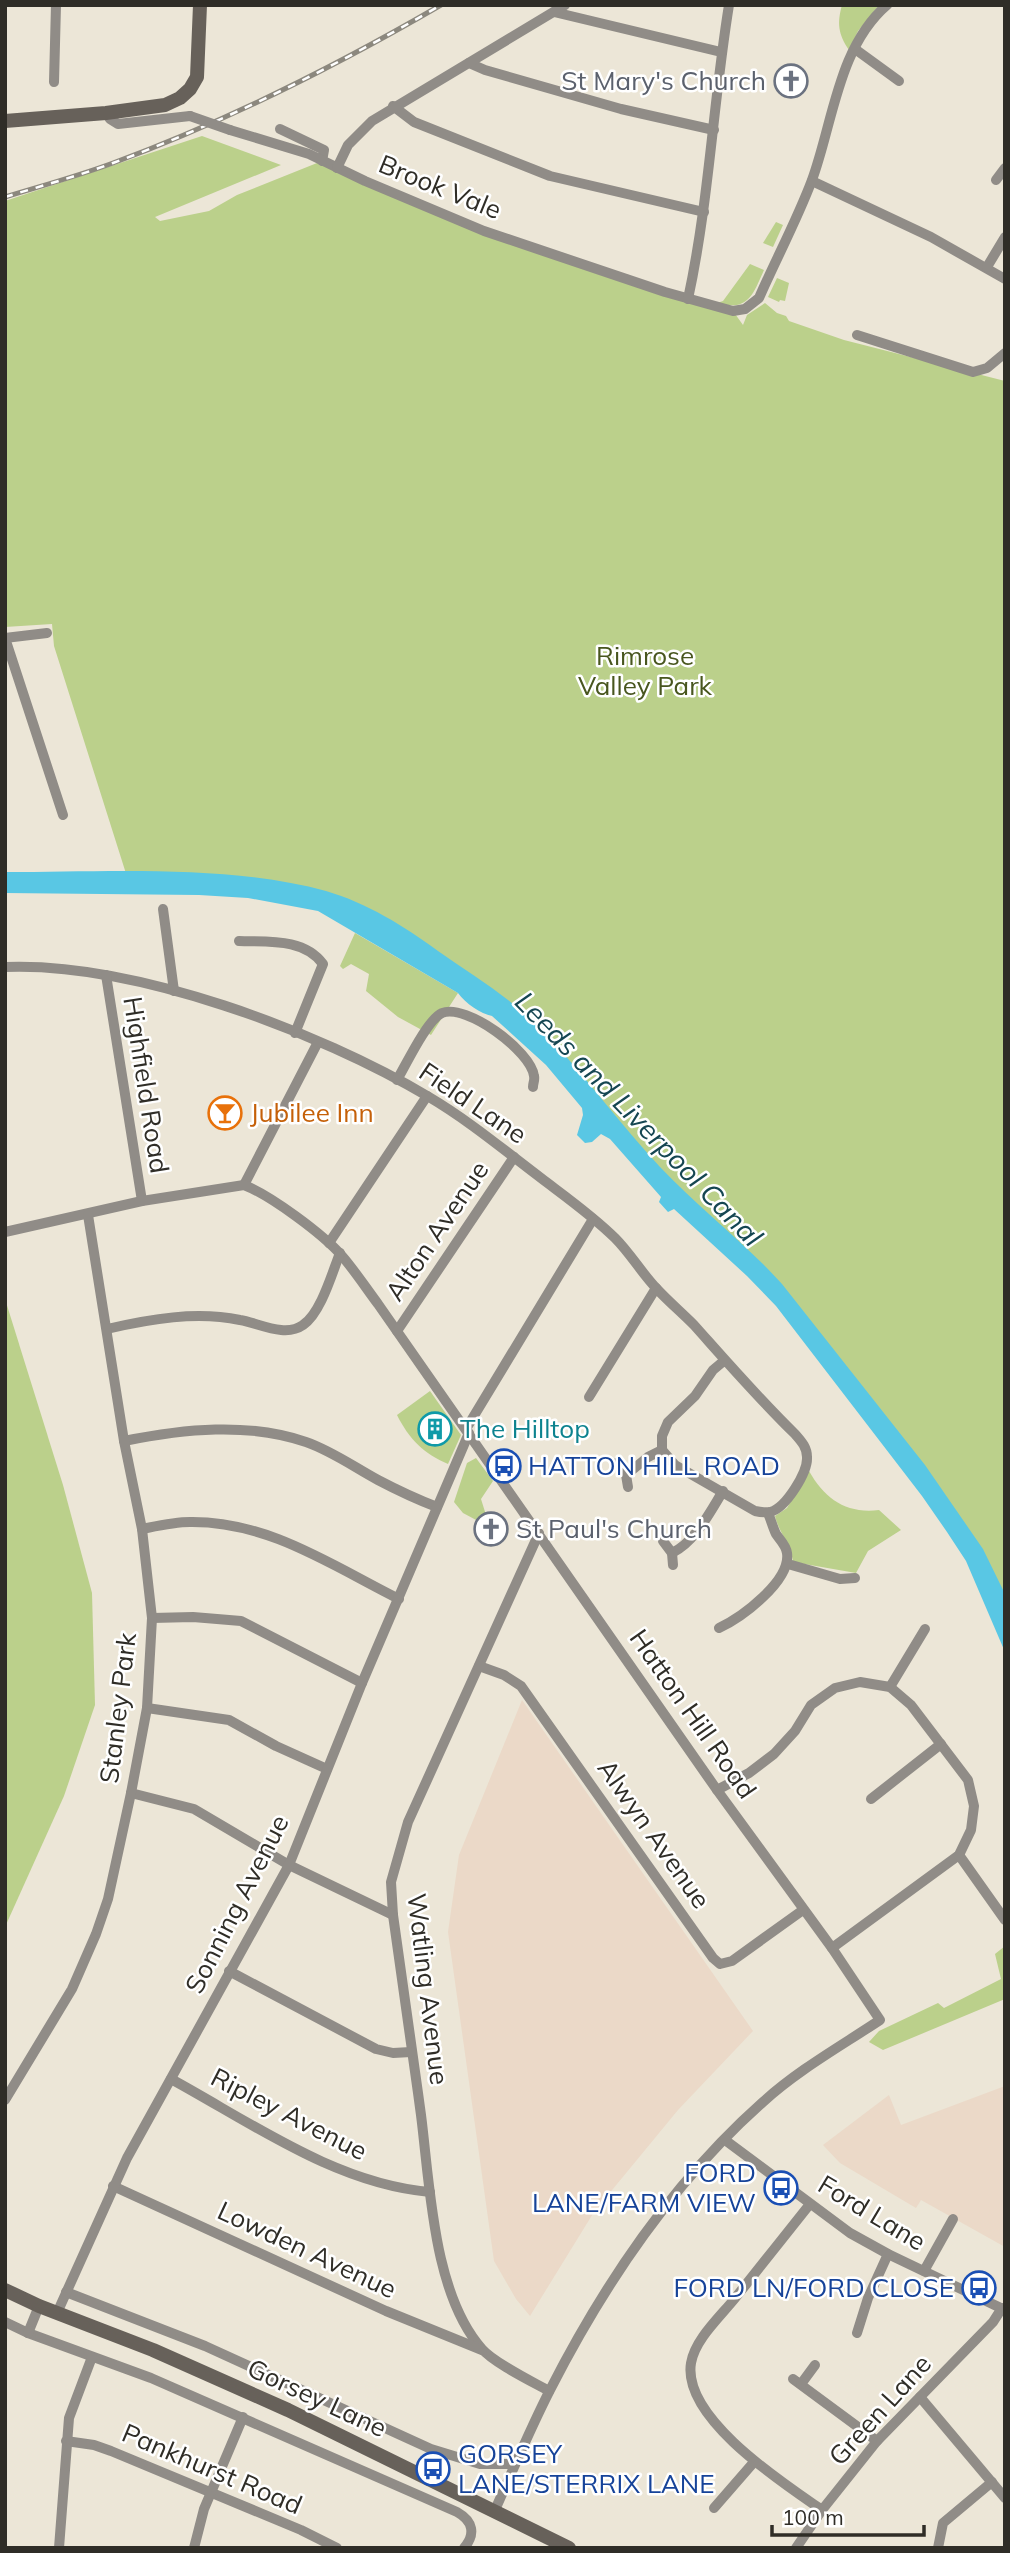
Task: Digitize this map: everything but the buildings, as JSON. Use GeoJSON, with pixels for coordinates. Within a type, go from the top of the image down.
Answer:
{"type":"FeatureCollection","features":[{"type":"Feature","properties":{"kind":"main road"},"geometry":{"type":"LineString","coordinates":[[5,121],[106,113],[165,105],[180,98],[190,89],[197,77],[200,5]]}},
{"type":"Feature","properties":{"kind":"main road","name":"Gorsey Lane"},"geometry":{"type":"LineString","coordinates":[[5,2290],[250,2392],[569,2548]]}},
{"type":"Feature","properties":{"kind":"street"},"geometry":{"type":"LineString","coordinates":[[54,82],[56,5]]}},
{"type":"Feature","properties":{"kind":"street"},"geometry":{"type":"LineString","coordinates":[[337,168],[348,145],[372,121],[565,5]]}},
{"type":"Feature","properties":{"kind":"street"},"geometry":{"type":"LineString","coordinates":[[688,299],[704,212],[721,52],[729,5]]}},
{"type":"Feature","properties":{"kind":"street"},"geometry":{"type":"LineString","coordinates":[[887,5],[876,15],[848,64],[812,181],[987,267],[1005,279]]}},
{"type":"Feature","properties":{"kind":"street"},"geometry":{"type":"LineString","coordinates":[[554,12],[721,52]]}},
{"type":"Feature","properties":{"kind":"street"},"geometry":{"type":"LineString","coordinates":[[855,49],[899,81]]}},
{"type":"Feature","properties":{"kind":"street"},"geometry":{"type":"LineString","coordinates":[[469,63],[621,109],[714,131]]}},
{"type":"Feature","properties":{"kind":"street"},"geometry":{"type":"LineString","coordinates":[[393,106],[414,122],[550,176],[704,212]]}},
{"type":"Feature","properties":{"kind":"street","name":"Brook Vale"},"geometry":{"type":"LineString","coordinates":[[106,113],[118,124],[190,116],[309,154],[484,232],[688,299],[733,311],[745,309],[759,298],[812,181]]}},
{"type":"Feature","properties":{"kind":"street"},"geometry":{"type":"LineString","coordinates":[[280,129],[324,150],[322,161]]}},
{"type":"Feature","properties":{"kind":"street"},"geometry":{"type":"LineString","coordinates":[[996,180],[1005,168]]}},
{"type":"Feature","properties":{"kind":"street"},"geometry":{"type":"LineString","coordinates":[[987,267],[1005,237]]}},
{"type":"Feature","properties":{"kind":"street"},"geometry":{"type":"LineString","coordinates":[[857,335],[973,372],[987,368],[1005,353]]}},
{"type":"Feature","properties":{"kind":"street"},"geometry":{"type":"LineString","coordinates":[[47,633],[5,638],[63,815]]}},
{"type":"Feature","properties":{"kind":"street"},"geometry":{"type":"LineString","coordinates":[[163,909],[174,991]]}},
{"type":"Feature","properties":{"kind":"street"},"geometry":{"type":"LineString","coordinates":[[239,941],[286,943],[305,948],[323,964],[295,1033]]}},
{"type":"Feature","properties":{"kind":"street","name":"Field Lane"},"geometry":{"type":"LineString","coordinates":[[5,967],[46,967],[106,975],[174,991],[295,1033],[427,1096],[514,1157],[616,1239],[656,1288],[804,1444],[808,1457],[803,1475],[787,1499],[776,1510],[768,1513]]}},
{"type":"Feature","properties":{"kind":"street","name":"Highfield Road"},"geometry":{"type":"LineString","coordinates":[[106,975],[142,1201]]}},
{"type":"Feature","properties":{"kind":"street"},"geometry":{"type":"LineString","coordinates":[[397,1080],[431,1023],[440,1014],[454,1011],[475,1017],[517,1049],[529,1064],[534,1076],[533,1087]]}},
{"type":"Feature","properties":{"kind":"street"},"geometry":{"type":"LineString","coordinates":[[5,1233],[142,1201],[244,1185],[318,1042]]}},
{"type":"Feature","properties":{"kind":"street"},"geometry":{"type":"LineString","coordinates":[[329,1243],[427,1096]]}},
{"type":"Feature","properties":{"kind":"street","name":"Alton Avenue"},"geometry":{"type":"LineString","coordinates":[[397,1331],[514,1157]]}},
{"type":"Feature","properties":{"kind":"street","name":"Hatton Hill Road"},"geometry":{"type":"LineString","coordinates":[[244,1185],[258,1190],[277,1203],[340,1253],[468,1431],[717,1790],[832,1948],[880,2020],[819,2060],[764,2101],[725,2140]]}},
{"type":"Feature","properties":{"kind":"street","name":"Stanley Park"},"geometry":{"type":"LineString","coordinates":[[5,2100],[72,1989],[96,1934],[108,1899],[147,1707],[152,1618],[142,1529],[124,1441],[88,1215]]}},
{"type":"Feature","properties":{"kind":"street","name":"Sonning Avenue"},"geometry":{"type":"LineString","coordinates":[[57,2313],[113,2186],[289,1865],[468,1431],[593,1219]]}},
{"type":"Feature","properties":{"kind":"street"},"geometry":{"type":"LineString","coordinates":[[107,1329],[147,1321],[205,1317],[237,1319],[277,1329],[295,1329],[303,1325],[317,1308],[340,1253]]}},
{"type":"Feature","properties":{"kind":"street"},"geometry":{"type":"LineString","coordinates":[[589,1397],[656,1288]]}},
{"type":"Feature","properties":{"kind":"street"},"geometry":{"type":"LineString","coordinates":[[719,1628],[733,1622],[763,1596],[781,1577],[788,1564],[787,1549],[775,1532],[768,1513],[755,1511],[675,1465],[662,1450],[662,1436],[668,1422],[695,1396],[713,1370],[725,1360]]}},
{"type":"Feature","properties":{"kind":"street"},"geometry":{"type":"LineString","coordinates":[[124,1441],[198,1429],[234,1430],[284,1437],[306,1442],[408,1495],[437,1507]]}},
{"type":"Feature","properties":{"kind":"street"},"geometry":{"type":"LineString","coordinates":[[626,1475],[648,1457],[662,1450]]}},
{"type":"Feature","properties":{"kind":"street"},"geometry":{"type":"LineString","coordinates":[[617,1463],[626,1475],[628,1488]]}},
{"type":"Feature","properties":{"kind":"street"},"geometry":{"type":"LineString","coordinates":[[663,1541],[673,1559],[723,1492]]}},
{"type":"Feature","properties":{"kind":"street"},"geometry":{"type":"LineString","coordinates":[[142,1529],[186,1521],[220,1522],[261,1532],[310,1552],[398,1599]]}},
{"type":"Feature","properties":{"kind":"street","name":"Watling Avenue"},"geometry":{"type":"LineString","coordinates":[[539,1533],[408,1822],[391,1882],[393,1915],[430,2192],[440,2257],[450,2291],[472,2336],[483,2351],[549,2391]]}},
{"type":"Feature","properties":{"kind":"street"},"geometry":{"type":"LineString","coordinates":[[788,1564],[840,1579],[855,1578]]}},
{"type":"Feature","properties":{"kind":"street"},"geometry":{"type":"LineString","coordinates":[[152,1618],[193,1617],[241,1621],[362,1683]]}},
{"type":"Feature","properties":{"kind":"street"},"geometry":{"type":"LineString","coordinates":[[890,1687],[925,1629]]}},
{"type":"Feature","properties":{"kind":"street","name":"Alwyn Avenue"},"geometry":{"type":"LineString","coordinates":[[479,1666],[504,1675],[522,1686],[713,1958],[720,1964],[732,1961],[803,1910]]}},
{"type":"Feature","properties":{"kind":"street"},"geometry":{"type":"LineString","coordinates":[[717,1790],[750,1773],[774,1754],[795,1731],[811,1705],[835,1688],[860,1682],[890,1687],[911,1705],[968,1780],[974,1806],[971,1830],[959,1855],[832,1948]]}},
{"type":"Feature","properties":{"kind":"street"},"geometry":{"type":"LineString","coordinates":[[147,1707],[229,1720],[276,1746],[327,1769]]}},
{"type":"Feature","properties":{"kind":"street"},"geometry":{"type":"LineString","coordinates":[[871,1799],[941,1744]]}},
{"type":"Feature","properties":{"kind":"street"},"geometry":{"type":"LineString","coordinates":[[131,1793],[194,1809],[289,1865],[393,1915]]}},
{"type":"Feature","properties":{"kind":"street"},"geometry":{"type":"LineString","coordinates":[[959,1855],[1005,1920]]}},
{"type":"Feature","properties":{"kind":"street"},"geometry":{"type":"LineString","coordinates":[[229,1971],[376,2049],[393,2053],[411,2052]]}},
{"type":"Feature","properties":{"kind":"street","name":"Ripley Avenue"},"geometry":{"type":"LineString","coordinates":[[171,2079],[313,2157],[388,2185],[430,2192]]}},
{"type":"Feature","properties":{"kind":"street"},"geometry":{"type":"LineString","coordinates":[[495,2510],[549,2391],[592,2312],[645,2234],[691,2175],[725,2140]]}},
{"type":"Feature","properties":{"kind":"street","name":"Ford Lane"},"geometry":{"type":"LineString","coordinates":[[725,2140],[850,2233],[1004,2309]]}},
{"type":"Feature","properties":{"kind":"street","name":"Lowden Avenue"},"geometry":{"type":"LineString","coordinates":[[113,2186],[386,2311],[483,2351]]}},
{"type":"Feature","properties":{"kind":"street"},"geometry":{"type":"LineString","coordinates":[[810,2204],[705,2335],[691,2362],[694,2390],[705,2409],[754,2462],[822,2511]]}},
{"type":"Feature","properties":{"kind":"street"},"geometry":{"type":"LineString","coordinates":[[924,2271],[953,2219]]}},
{"type":"Feature","properties":{"kind":"street"},"geometry":{"type":"LineString","coordinates":[[857,2333],[868,2298],[888,2254]]}},
{"type":"Feature","properties":{"kind":"street"},"geometry":{"type":"LineString","coordinates":[[66,2292],[205,2346],[431,2449],[480,2464],[497,2465],[517,2461]]}},
{"type":"Feature","properties":{"kind":"street"},"geometry":{"type":"LineString","coordinates":[[28,2333],[39,2306]]}},
{"type":"Feature","properties":{"kind":"street","name":"Green Lane"},"geometry":{"type":"LineString","coordinates":[[796,2548],[877,2441],[1004,2309]]}},
{"type":"Feature","properties":{"kind":"street","name":"Gorsey Lane"},"geometry":{"type":"LineString","coordinates":[[5,2322],[151,2378],[457,2511],[467,2518],[471,2528],[471,2538],[464,2548]]}},
{"type":"Feature","properties":{"kind":"street"},"geometry":{"type":"LineString","coordinates":[[59,2548],[69,2418],[92,2357]]}},
{"type":"Feature","properties":{"kind":"street"},"geometry":{"type":"LineString","coordinates":[[815,2365],[797,2382],[877,2441]]}},
{"type":"Feature","properties":{"kind":"street"},"geometry":{"type":"LineString","coordinates":[[919,2397],[1005,2498]]}},
{"type":"Feature","properties":{"kind":"street"},"geometry":{"type":"LineString","coordinates":[[194,2548],[199,2523],[243,2417]]}},
{"type":"Feature","properties":{"kind":"street","name":"Pankhurst Road"},"geometry":{"type":"LineString","coordinates":[[66,2441],[94,2445],[332,2546]]}},
{"type":"Feature","properties":{"kind":"street"},"geometry":{"type":"LineString","coordinates":[[714,2508],[754,2462]]}},
{"type":"Feature","properties":{"kind":"street"},"geometry":{"type":"LineString","coordinates":[[938,2548],[943,2523],[992,2482]]}},
{"type":"Feature","properties":{"kind":"shaded area"},"geometry":{"type":"Polygon","coordinates":[[[522,1700],[753,2031],[678,2110],[594,2212],[530,2316],[516,2299],[494,2261],[448,1932],[459,1855],[522,1700]]]}},
{"type":"Feature","properties":{"kind":"shaded area"},"geometry":{"type":"Polygon","coordinates":[[[1005,2086],[1005,2247],[921,2200],[916,2208],[840,2163],[823,2145],[889,2095],[901,2125],[1005,2086]]]}},
{"type":"Feature","properties":{"kind":"green space"},"geometry":{"type":"Polygon","coordinates":[[[842,5],[879,5],[858,31],[849,50],[840,28],[842,5]]]}},
{"type":"Feature","properties":{"kind":"green space","name":"Rimrose Valley Park"},"geometry":{"type":"Polygon","coordinates":[[[202,136],[281,165],[155,217],[160,221],[209,211],[237,195],[322,161],[462,223],[733,311],[743,325],[747,315],[765,303],[777,313],[786,316],[789,321],[844,340],[1005,381],[1005,1619],[988,1582],[843,1377],[530,1032],[336,906],[129,883],[54,646],[52,624],[5,627],[5,201],[202,136]]]}},
{"type":"Feature","properties":{"kind":"green space"},"geometry":{"type":"Polygon","coordinates":[[[776,222],[783,225],[773,247],[763,243],[776,222]]]}},
{"type":"Feature","properties":{"kind":"green space"},"geometry":{"type":"Polygon","coordinates":[[[750,264],[764,270],[748,299],[736,305],[717,303],[723,301],[750,264]]]}},
{"type":"Feature","properties":{"kind":"green space"},"geometry":{"type":"Polygon","coordinates":[[[777,278],[789,283],[785,301],[779,302],[768,297],[777,278]]]}},
{"type":"Feature","properties":{"kind":"green space"},"geometry":{"type":"Polygon","coordinates":[[[355,933],[458,993],[431,1035],[398,1017],[366,991],[369,974],[351,964],[343,969],[340,966],[355,933]]]}},
{"type":"Feature","properties":{"kind":"green space"},"geometry":{"type":"Polygon","coordinates":[[[5,1299],[63,1485],[92,1593],[95,1705],[64,1796],[5,1927],[5,1299]]]}},
{"type":"Feature","properties":{"kind":"green space"},"geometry":{"type":"Polygon","coordinates":[[[430,1391],[461,1435],[448,1464],[418,1445],[397,1415],[430,1391]]]}},
{"type":"Feature","properties":{"kind":"green space"},"geometry":{"type":"Polygon","coordinates":[[[476,1458],[493,1481],[481,1499],[486,1515],[478,1521],[463,1513],[454,1502],[467,1463],[476,1458]]]}},
{"type":"Feature","properties":{"kind":"green space"},"geometry":{"type":"Polygon","coordinates":[[[809,1471],[829,1497],[838,1503],[856,1510],[879,1510],[901,1530],[868,1551],[856,1573],[793,1562],[775,1516],[787,1508],[809,1471]]]}},
{"type":"Feature","properties":{"kind":"green space"},"geometry":{"type":"Polygon","coordinates":[[[1005,1946],[1005,1999],[883,2050],[869,2042],[879,2031],[938,2003],[944,2008],[1001,1979],[995,1954],[1005,1946]]]}},
{"type":"Feature","properties":{"kind":"water"},"geometry":{"type":"Polygon","coordinates":[[[5,872],[208,873],[288,882],[326,891],[356,902],[398,924],[506,998],[558,1047],[660,1167],[782,1284],[925,1465],[983,1549],[1005,1594],[1005,1652],[966,1561],[947,1532],[776,1306],[674,1209],[668,1212],[659,1202],[661,1197],[610,1139],[601,1134],[592,1142],[585,1143],[577,1135],[583,1115],[582,1108],[546,1065],[492,1016],[478,1010],[458,993],[318,911],[248,898],[199,895],[5,893],[5,872]]]}},
{"type":"Feature","properties":{"kind":"railway"},"geometry":{"type":"LineString","coordinates":[[5,197],[100,168],[239,111],[321,71],[441,5]]}},
{"type":"Feature","properties":{"kind":"place","name":"St Mary's Church"},"geometry":{"type":"Point","coordinates":[791,81]}},
{"type":"Feature","properties":{"kind":"place","name":"Jubilee Inn"},"geometry":{"type":"Point","coordinates":[225,1113]}},
{"type":"Feature","properties":{"kind":"place","name":"The Hilltop"},"geometry":{"type":"Point","coordinates":[435,1429]}},
{"type":"Feature","properties":{"kind":"place","name":"HATTON HILL ROAD"},"geometry":{"type":"Point","coordinates":[504,1466]}},
{"type":"Feature","properties":{"kind":"place","name":"St Paul's Church"},"geometry":{"type":"Point","coordinates":[491,1529]}},
{"type":"Feature","properties":{"kind":"place","name":"FORD LANE/FARM VIEW"},"geometry":{"type":"Point","coordinates":[781,2188]}},
{"type":"Feature","properties":{"kind":"place","name":"FORD LN/FORD CLOSE"},"geometry":{"type":"Point","coordinates":[979,2288]}},
{"type":"Feature","properties":{"kind":"place","name":"GORSEY LANE/STERRIX LANE"},"geometry":{"type":"Point","coordinates":[433,2469]}},
{"type":"Feature","properties":{"kind":"water label","name":"Leeds and Liverpool Canal"},"geometry":{"type":"Point","coordinates":[639,1119]}}]}
